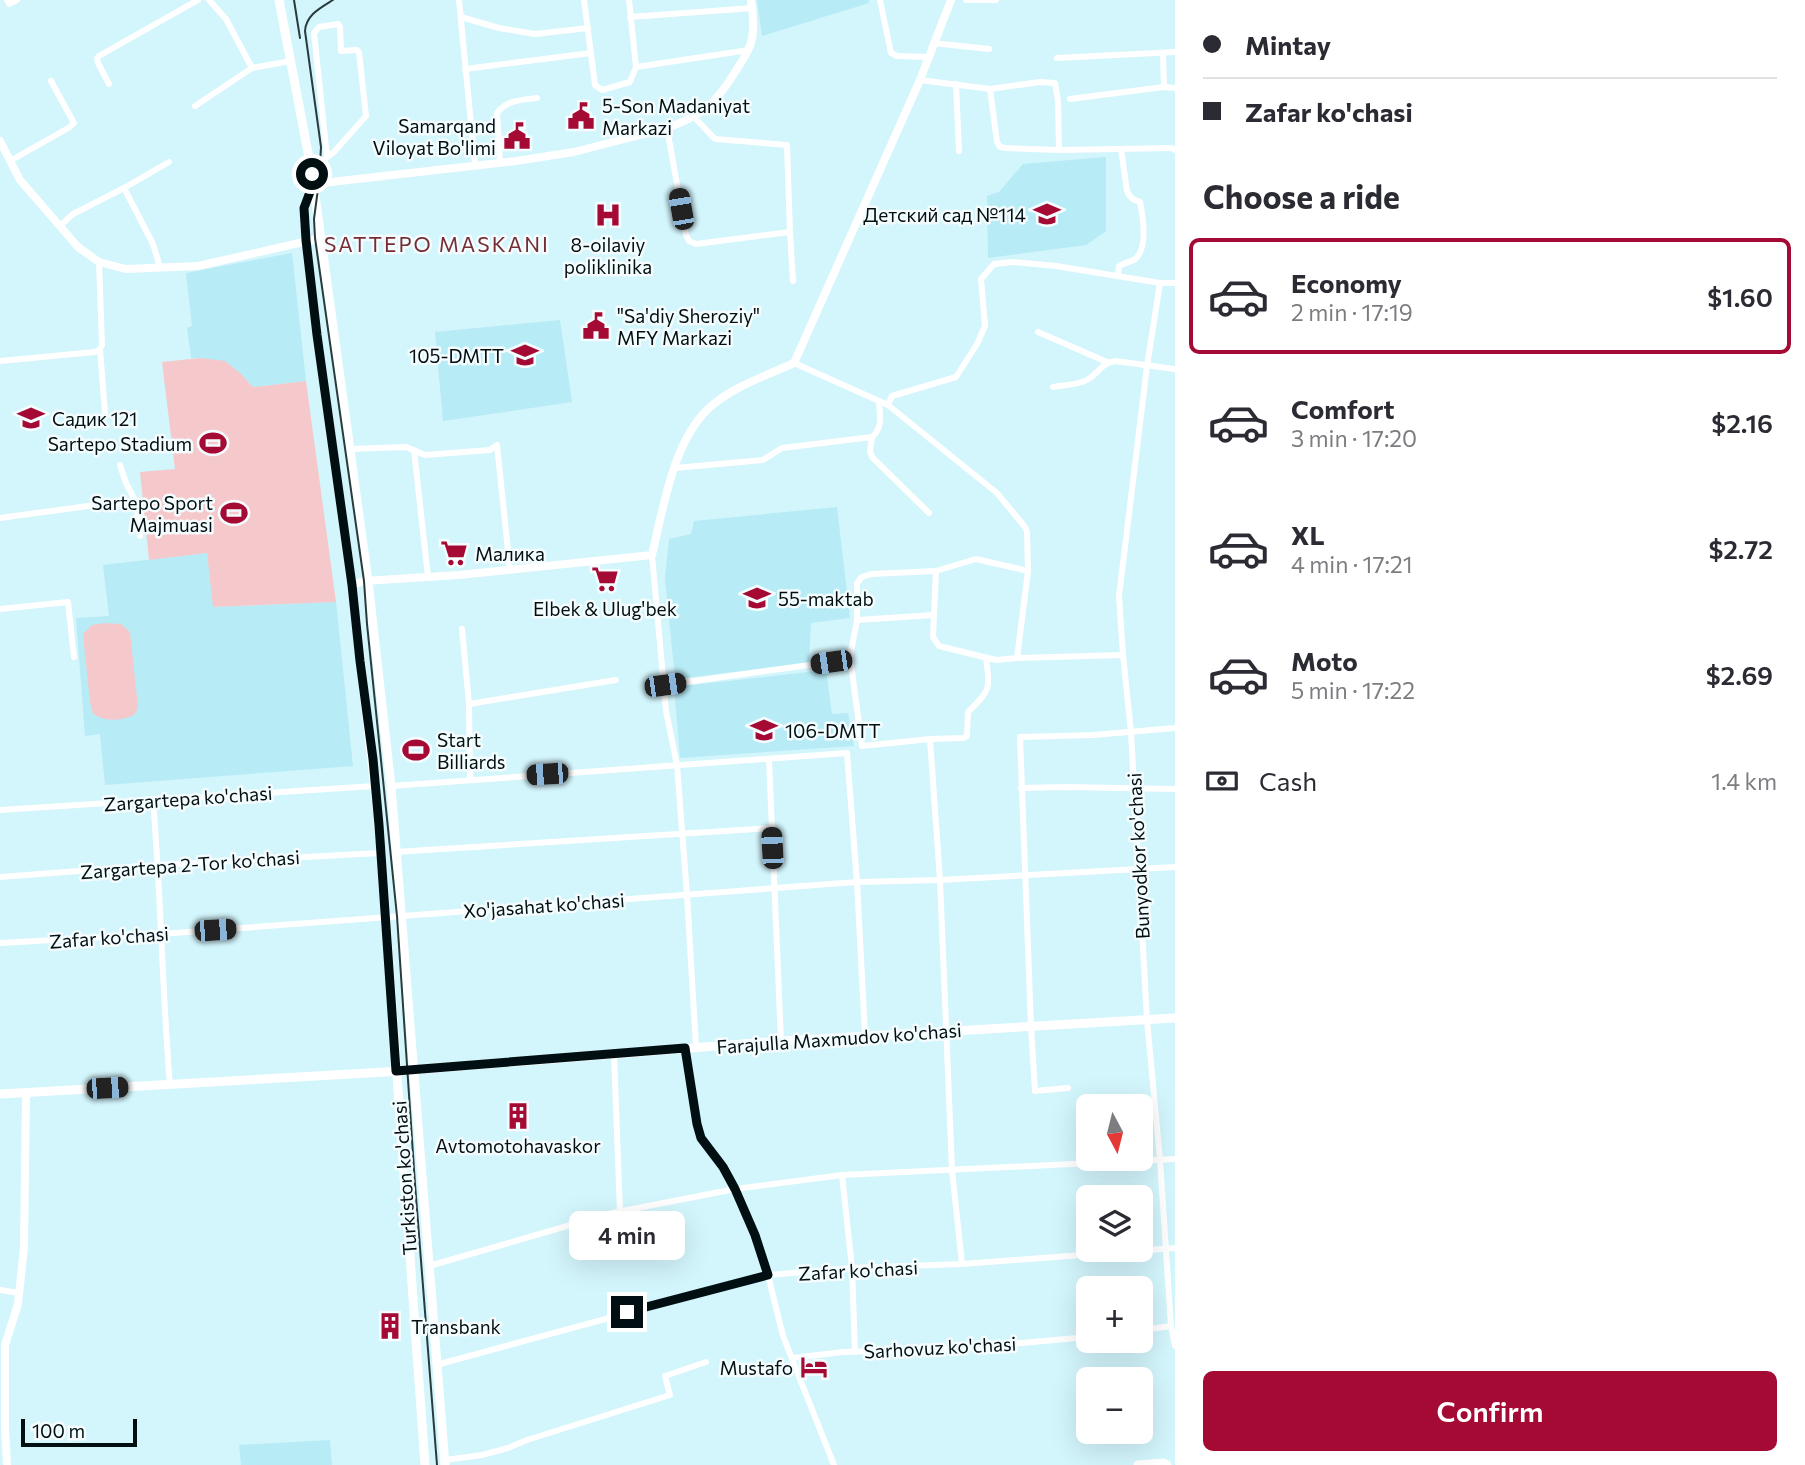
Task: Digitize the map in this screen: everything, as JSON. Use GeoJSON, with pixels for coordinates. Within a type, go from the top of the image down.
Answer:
{"type":"FeatureCollection","features":[{"type":"Feature","properties":{"kind":"main road","name":"Turkiston ko'chasi"},"geometry":{"type":"LineString","coordinates":[[279,0],[312,174],[368,581],[391,786],[445,1462]]}},
{"type":"Feature","properties":{"kind":"main road","name":"Turkiston ko'chasi"},"geometry":{"type":"LineString","coordinates":[[313,184],[304,208],[306,240],[352,585],[375,786],[425,1465]]}},
{"type":"Feature","properties":{"kind":"main road","name":"Farajulla Maxmudov ko'chasi"},"geometry":{"type":"LineString","coordinates":[[0,1094],[414,1070],[865,1035],[1175,1018]]}},
{"type":"Feature","properties":{"kind":"main road"},"geometry":{"type":"LineString","coordinates":[[1138,1465],[1167,1465]]}},
{"type":"Feature","properties":{"kind":"street"},"geometry":{"type":"LineString","coordinates":[[7,0],[9,4],[17,0]]}},
{"type":"Feature","properties":{"kind":"street"},"geometry":{"type":"LineString","coordinates":[[109,84],[98,62],[99,56],[198,0]]}},
{"type":"Feature","properties":{"kind":"street"},"geometry":{"type":"LineString","coordinates":[[209,0],[226,19],[252,68]]}},
{"type":"Feature","properties":{"kind":"street"},"geometry":{"type":"LineString","coordinates":[[459,0],[475,165]]}},
{"type":"Feature","properties":{"kind":"street"},"geometry":{"type":"LineString","coordinates":[[584,0],[595,85],[602,90],[630,82],[636,67],[629,0]]}},
{"type":"Feature","properties":{"kind":"street"},"geometry":{"type":"LineString","coordinates":[[880,0],[891,53],[897,56],[928,57]]}},
{"type":"Feature","properties":{"kind":"street"},"geometry":{"type":"LineString","coordinates":[[834,1465],[783,1336],[755,1235],[735,1189],[723,1167],[701,1138],[697,1124],[691,1048],[688,895],[677,765],[666,711],[652,555],[669,485],[684,441],[695,424],[708,409],[725,397],[794,363],[920,80],[951,0]]}},
{"type":"Feature","properties":{"kind":"street"},"geometry":{"type":"LineString","coordinates":[[966,0],[996,0]]}},
{"type":"Feature","properties":{"kind":"street"},"geometry":{"type":"LineString","coordinates":[[313,184],[574,152],[667,128],[694,117],[715,102],[749,50],[753,34],[752,4],[630,17]]}},
{"type":"Feature","properties":{"kind":"street"},"geometry":{"type":"LineString","coordinates":[[461,17],[499,28],[535,34],[588,28]]}},
{"type":"Feature","properties":{"kind":"street"},"geometry":{"type":"LineString","coordinates":[[312,174],[366,116],[359,52],[341,51],[338,24],[319,27],[314,33],[327,157]]}},
{"type":"Feature","properties":{"kind":"street"},"geometry":{"type":"LineString","coordinates":[[933,43],[989,49]]}},
{"type":"Feature","properties":{"kind":"street"},"geometry":{"type":"LineString","coordinates":[[636,67],[749,50]]}},
{"type":"Feature","properties":{"kind":"street"},"geometry":{"type":"LineString","coordinates":[[1057,58],[1175,52]]}},
{"type":"Feature","properties":{"kind":"street"},"geometry":{"type":"LineString","coordinates":[[465,69],[591,53]]}},
{"type":"Feature","properties":{"kind":"street"},"geometry":{"type":"LineString","coordinates":[[1163,53],[1164,87]]}},
{"type":"Feature","properties":{"kind":"street"},"geometry":{"type":"LineString","coordinates":[[195,106],[252,68],[291,61]]}},
{"type":"Feature","properties":{"kind":"street"},"geometry":{"type":"LineString","coordinates":[[920,80],[990,89],[1040,82],[1055,83],[1059,150]]}},
{"type":"Feature","properties":{"kind":"street"},"geometry":{"type":"LineString","coordinates":[[10,160],[70,127],[74,122],[51,81]]}},
{"type":"Feature","properties":{"kind":"street"},"geometry":{"type":"LineString","coordinates":[[956,85],[959,151]]}},
{"type":"Feature","properties":{"kind":"street"},"geometry":{"type":"LineString","coordinates":[[1070,99],[1164,87],[1175,88]]}},
{"type":"Feature","properties":{"kind":"street"},"geometry":{"type":"LineString","coordinates":[[990,89],[997,142],[1000,147],[1006,149],[1174,148]]}},
{"type":"Feature","properties":{"kind":"street"},"geometry":{"type":"LineString","coordinates":[[500,162],[496,113],[516,100],[537,98]]}},
{"type":"Feature","properties":{"kind":"street"},"geometry":{"type":"LineString","coordinates":[[694,117],[715,139],[787,145],[793,281]]}},
{"type":"Feature","properties":{"kind":"street"},"geometry":{"type":"LineString","coordinates":[[667,128],[689,241],[695,244],[790,232]]}},
{"type":"Feature","properties":{"kind":"street"},"geometry":{"type":"LineString","coordinates":[[0,141],[20,180],[78,247],[99,262],[126,269],[198,265],[321,238]]}},
{"type":"Feature","properties":{"kind":"street"},"geometry":{"type":"LineString","coordinates":[[1118,275],[1119,266],[1134,260],[1143,247],[1140,202],[1129,197],[1126,191],[1121,149]]}},
{"type":"Feature","properties":{"kind":"street"},"geometry":{"type":"LineString","coordinates":[[60,226],[73,215],[169,162]]}},
{"type":"Feature","properties":{"kind":"street"},"geometry":{"type":"LineString","coordinates":[[124,188],[153,244],[160,267]]}},
{"type":"Feature","properties":{"kind":"street"},"geometry":{"type":"LineString","coordinates":[[99,262],[100,349],[105,413]]}},
{"type":"Feature","properties":{"kind":"street"},"geometry":{"type":"LineString","coordinates":[[888,405],[892,396],[956,377],[985,326],[981,279],[994,264],[1013,262],[1175,283]]}},
{"type":"Feature","properties":{"kind":"street","name":"Bunyodkor ko'chasi"},"geometry":{"type":"LineString","coordinates":[[1160,283],[1147,366],[1119,596],[1135,789],[1147,1020],[1171,1326],[1175,1346]]}},
{"type":"Feature","properties":{"kind":"street"},"geometry":{"type":"LineString","coordinates":[[1038,332],[1107,362]]}},
{"type":"Feature","properties":{"kind":"street"},"geometry":{"type":"LineString","coordinates":[[0,361],[95,352],[100,349]]}},
{"type":"Feature","properties":{"kind":"street"},"geometry":{"type":"LineString","coordinates":[[1053,387],[1084,382],[1107,362],[1175,369]]}},
{"type":"Feature","properties":{"kind":"street"},"geometry":{"type":"LineString","coordinates":[[794,363],[888,405],[997,493],[1027,532],[1028,571],[1017,658]]}},
{"type":"Feature","properties":{"kind":"street"},"geometry":{"type":"LineString","coordinates":[[675,468],[763,460],[782,448],[872,437],[880,426],[879,402]]}},
{"type":"Feature","properties":{"kind":"street"},"geometry":{"type":"LineString","coordinates":[[872,437],[872,457],[929,513]]}},
{"type":"Feature","properties":{"kind":"street"},"geometry":{"type":"LineString","coordinates":[[350,449],[406,447],[425,455],[490,450],[498,445],[510,570]]}},
{"type":"Feature","properties":{"kind":"street"},"geometry":{"type":"LineString","coordinates":[[414,450],[428,577]]}},
{"type":"Feature","properties":{"kind":"street"},"geometry":{"type":"LineString","coordinates":[[120,464],[136,502],[141,536]]}},
{"type":"Feature","properties":{"kind":"street"},"geometry":{"type":"LineString","coordinates":[[0,518],[136,502]]}},
{"type":"Feature","properties":{"kind":"street"},"geometry":{"type":"LineString","coordinates":[[352,585],[368,581],[652,555]]}},
{"type":"Feature","properties":{"kind":"street"},"geometry":{"type":"LineString","coordinates":[[986,658],[989,684],[987,692],[968,712],[967,736],[862,747],[850,657],[857,620],[857,583],[862,577],[871,574],[936,571],[976,559],[1028,571]]}},
{"type":"Feature","properties":{"kind":"street"},"geometry":{"type":"LineString","coordinates":[[936,571],[933,637],[939,646],[996,660],[1123,655]]}},
{"type":"Feature","properties":{"kind":"street"},"geometry":{"type":"LineString","coordinates":[[0,609],[68,602],[74,657]]}},
{"type":"Feature","properties":{"kind":"street"},"geometry":{"type":"LineString","coordinates":[[857,620],[934,615]]}},
{"type":"Feature","properties":{"kind":"street"},"geometry":{"type":"LineString","coordinates":[[462,629],[469,704],[470,780]]}},
{"type":"Feature","properties":{"kind":"street"},"geometry":{"type":"LineString","coordinates":[[665,685],[831,662],[850,657]]}},
{"type":"Feature","properties":{"kind":"street"},"geometry":{"type":"LineString","coordinates":[[469,704],[617,680]]}},
{"type":"Feature","properties":{"kind":"street"},"geometry":{"type":"LineString","coordinates":[[1068,1088],[1035,1091],[1020,737],[1175,728]]}},
{"type":"Feature","properties":{"kind":"street"},"geometry":{"type":"LineString","coordinates":[[930,739],[940,880],[952,1170],[962,1264]]}},
{"type":"Feature","properties":{"kind":"street"},"geometry":{"type":"LineString","coordinates":[[391,786],[847,754],[865,1035]]}},
{"type":"Feature","properties":{"kind":"street"},"geometry":{"type":"LineString","coordinates":[[769,760],[781,1041]]}},
{"type":"Feature","properties":{"kind":"street","name":"Zargartepa ko'chasi"},"geometry":{"type":"LineString","coordinates":[[0,810],[375,786]]}},
{"type":"Feature","properties":{"kind":"street"},"geometry":{"type":"LineString","coordinates":[[1021,788],[1175,789]]}},
{"type":"Feature","properties":{"kind":"street"},"geometry":{"type":"LineString","coordinates":[[153,800],[159,865],[163,999],[170,1085]]}},
{"type":"Feature","properties":{"kind":"street"},"geometry":{"type":"LineString","coordinates":[[395,852],[771,828]]}},
{"type":"Feature","properties":{"kind":"street","name":"Zargartepa 2-Tor ko'chasi"},"geometry":{"type":"LineString","coordinates":[[0,877],[380,853]]}},
{"type":"Feature","properties":{"kind":"street","name":"Xo'jasahat ko'chasi"},"geometry":{"type":"LineString","coordinates":[[385,916],[857,882],[940,880],[1175,866]]}},
{"type":"Feature","properties":{"kind":"street","name":"Zafar ko'chasi"},"geometry":{"type":"LineString","coordinates":[[0,943],[161,934],[385,916]]}},
{"type":"Feature","properties":{"kind":"street"},"geometry":{"type":"LineString","coordinates":[[614,1054],[620,1212]]}},
{"type":"Feature","properties":{"kind":"street"},"geometry":{"type":"LineString","coordinates":[[7,1465],[5,1345],[15,1318],[24,1248],[26,1093]]}},
{"type":"Feature","properties":{"kind":"street"},"geometry":{"type":"LineString","coordinates":[[429,1266],[612,1213],[735,1189],[842,1175],[1175,1159]]}},
{"type":"Feature","properties":{"kind":"street"},"geometry":{"type":"LineString","coordinates":[[842,1175],[852,1269],[855,1352]]}},
{"type":"Feature","properties":{"kind":"street","name":"Zafar ko'chasi"},"geometry":{"type":"LineString","coordinates":[[436,1365],[768,1275],[1175,1248]]}},
{"type":"Feature","properties":{"kind":"street"},"geometry":{"type":"LineString","coordinates":[[0,1290],[19,1293]]}},
{"type":"Feature","properties":{"kind":"street"},"geometry":{"type":"LineString","coordinates":[[1153,1328],[1171,1326]]}},
{"type":"Feature","properties":{"kind":"street","name":"Sarhovuz ko'chasi"},"geometry":{"type":"LineString","coordinates":[[792,1358],[855,1352],[967,1348],[1076,1338]]}},
{"type":"Feature","properties":{"kind":"street"},"geometry":{"type":"LineString","coordinates":[[445,1462],[508,1448],[670,1395],[666,1376],[706,1362]]}},
{"type":"Feature","properties":{"kind":"shaded area"},"geometry":{"type":"Polygon","coordinates":[[[757,0],[869,0],[869,3],[762,36],[757,0]]]}},
{"type":"Feature","properties":{"kind":"shaded area","name":"Детский сад №114"},"geometry":{"type":"Polygon","coordinates":[[[1106,157],[1106,231],[1086,245],[988,258],[987,196],[999,192],[1023,164],[1106,157]]]}},
{"type":"Feature","properties":{"kind":"shaded area"},"geometry":{"type":"Polygon","coordinates":[[[292,253],[306,381],[253,387],[240,373],[200,358],[191,358],[187,328],[192,326],[186,273],[292,253]]]}},
{"type":"Feature","properties":{"kind":"shaded area"},"geometry":{"type":"Polygon","coordinates":[[[560,320],[572,402],[443,421],[435,332],[560,320]]]}},
{"type":"Feature","properties":{"kind":"shaded area","name":"Sartepo Sport Majmuasi"},"geometry":{"type":"Polygon","coordinates":[[[200,358],[225,361],[253,387],[306,381],[336,602],[213,607],[207,553],[149,560],[140,472],[175,469],[162,362],[200,358]]]}},
{"type":"Feature","properties":{"kind":"shaded area","name":"55-maktab"},"geometry":{"type":"Polygon","coordinates":[[[837,507],[850,618],[811,623],[809,663],[675,679],[665,578],[669,539],[691,534],[694,521],[837,507]]]}},
{"type":"Feature","properties":{"kind":"shaded area"},"geometry":{"type":"Polygon","coordinates":[[[207,553],[214,607],[336,602],[353,766],[105,785],[100,734],[85,736],[76,618],[109,616],[103,565],[207,553]]]}},
{"type":"Feature","properties":{"kind":"shaded area"},"geometry":{"type":"Polygon","coordinates":[[[121,624],[130,632],[138,708],[134,715],[119,719],[93,714],[90,702],[83,634],[92,625],[121,624]]]}},
{"type":"Feature","properties":{"kind":"shaded area","name":"106-DMTT"},"geometry":{"type":"Polygon","coordinates":[[[826,670],[832,714],[848,713],[854,746],[680,758],[674,687],[826,670]]]}},
{"type":"Feature","properties":{"kind":"shaded area"},"geometry":{"type":"Polygon","coordinates":[[[330,1440],[332,1465],[241,1465],[239,1445],[330,1440]]]}},
{"type":"Feature","properties":{"kind":"tram line"},"geometry":{"type":"LineString","coordinates":[[294,0],[300,38]]}},
{"type":"Feature","properties":{"kind":"tram line"},"geometry":{"type":"LineString","coordinates":[[333,0],[311,16],[305,31],[321,147],[314,219],[315,238],[364,581],[397,916],[437,1465]]}},
{"type":"Feature","properties":{"kind":"place","name":"5-Son Madaniyat Markazi"},"geometry":{"type":"Point","coordinates":[581,116]}},
{"type":"Feature","properties":{"kind":"place","name":"Samarqand Viloyat Bo'limi"},"geometry":{"type":"Point","coordinates":[517,136]}},
{"type":"Feature","properties":{"kind":"place","name":"Детский сад №114"},"geometry":{"type":"Point","coordinates":[1047,214]}},
{"type":"Feature","properties":{"kind":"place","name":"8-oilaviy poliklinika"},"geometry":{"type":"Point","coordinates":[608,215]}},
{"type":"Feature","properties":{"kind":"place","name":"\"Sa'diy Sheroziy\" MFY Markazi"},"geometry":{"type":"Point","coordinates":[596,326]}},
{"type":"Feature","properties":{"kind":"place","name":"105-DMTT"},"geometry":{"type":"Point","coordinates":[525,355]}},
{"type":"Feature","properties":{"kind":"place","name":"Садик 121"},"geometry":{"type":"Point","coordinates":[31,418]}},
{"type":"Feature","properties":{"kind":"place","name":"Sartepo Stadium"},"geometry":{"type":"Point","coordinates":[213,443]}},
{"type":"Feature","properties":{"kind":"place","name":"Sartepo Sport Majmuasi"},"geometry":{"type":"Point","coordinates":[234,513]}},
{"type":"Feature","properties":{"kind":"place","name":"Малика"},"geometry":{"type":"Point","coordinates":[454,553]}},
{"type":"Feature","properties":{"kind":"place","name":"Elbek & Ulug'bek"},"geometry":{"type":"Point","coordinates":[605,579]}},
{"type":"Feature","properties":{"kind":"place","name":"55-maktab"},"geometry":{"type":"Point","coordinates":[757,598]}},
{"type":"Feature","properties":{"kind":"place","name":"106-DMTT"},"geometry":{"type":"Point","coordinates":[764,730]}},
{"type":"Feature","properties":{"kind":"place","name":"Start Billiards"},"geometry":{"type":"Point","coordinates":[416,750]}},
{"type":"Feature","properties":{"kind":"place","name":"Avtomotohavaskor"},"geometry":{"type":"Point","coordinates":[518,1116]}},
{"type":"Feature","properties":{"kind":"place","name":"Transbank"},"geometry":{"type":"Point","coordinates":[390,1326]}},
{"type":"Feature","properties":{"kind":"place","name":"Mustafo"},"geometry":{"type":"Point","coordinates":[814,1367]}},
{"type":"Feature","properties":{"kind":"district","name":"SATTEPO MASKANI"},"geometry":{"type":"Point","coordinates":[437,243]}},
{"type":"Feature","properties":{"kind":"route"},"geometry":{"type":"LineString","coordinates":[[312,174],[313,184],[304,208],[306,240],[373,759],[396,1071],[685,1048],[701,1138],[723,1167],[735,1189],[755,1235],[768,1275],[627,1312]]}}]}
